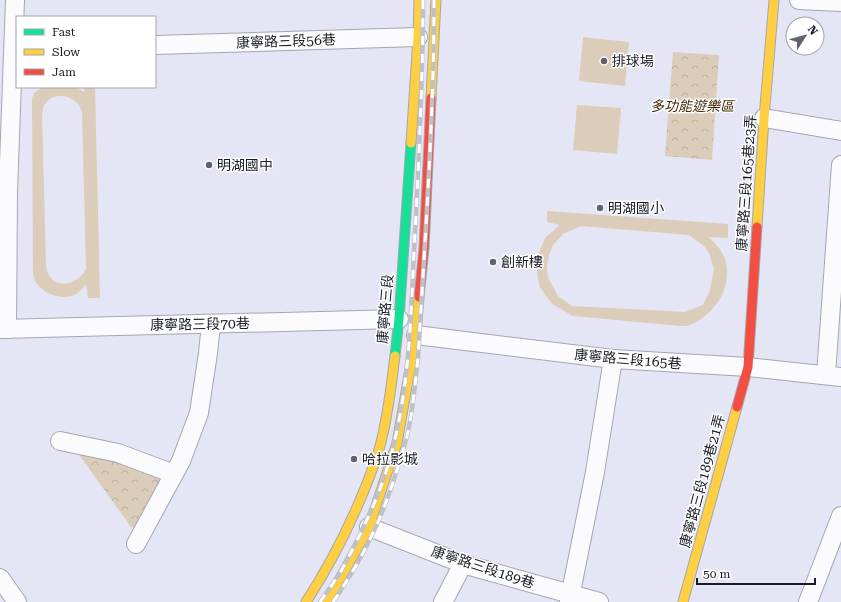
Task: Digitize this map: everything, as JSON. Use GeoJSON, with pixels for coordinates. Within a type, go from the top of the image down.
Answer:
{"type":"FeatureCollection","features":[{"type":"Feature","properties":{"kind":"main road","name":"康寧路三段"},"geometry":{"type":"LineString","coordinates":[[306,602],[340,545],[362,496],[380,447],[390,397],[399,319],[418,37],[419,0]]}},
{"type":"Feature","properties":{"kind":"main road"},"geometry":{"type":"LineString","coordinates":[[327,602],[346,571],[369,527],[397,443],[416,335],[424,248],[436,0]]}},
{"type":"Feature","properties":{"kind":"main road","name":"康寧路三段165巷23弄"},"geometry":{"type":"LineString","coordinates":[[748,368],[764,118],[774,0]]}},
{"type":"Feature","properties":{"kind":"main road","name":"康寧路三段189巷21弄"},"geometry":{"type":"LineString","coordinates":[[683,602],[748,368]]}},
{"type":"Feature","properties":{"kind":"street"},"geometry":{"type":"LineString","coordinates":[[3,329],[4,190],[15,49],[15,0]]}},
{"type":"Feature","properties":{"kind":"street"},"geometry":{"type":"LineString","coordinates":[[799,0],[841,2]]}},
{"type":"Feature","properties":{"kind":"street","name":"康寧路三段56巷"},"geometry":{"type":"LineString","coordinates":[[156,45],[418,37]]}},
{"type":"Feature","properties":{"kind":"street"},"geometry":{"type":"LineString","coordinates":[[764,118],[841,131]]}},
{"type":"Feature","properties":{"kind":"street"},"geometry":{"type":"LineString","coordinates":[[834,376],[841,165]]}},
{"type":"Feature","properties":{"kind":"street","name":"康寧路三段70巷"},"geometry":{"type":"LineString","coordinates":[[3,329],[399,319]]}},
{"type":"Feature","properties":{"kind":"street"},"geometry":{"type":"LineString","coordinates":[[136,544],[181,461],[199,414],[211,324]]}},
{"type":"Feature","properties":{"kind":"street","name":"康寧路三段165巷"},"geometry":{"type":"LineString","coordinates":[[416,335],[613,359],[748,368],[834,376]]}},
{"type":"Feature","properties":{"kind":"street"},"geometry":{"type":"LineString","coordinates":[[570,598],[595,472],[613,359]]}},
{"type":"Feature","properties":{"kind":"street"},"geometry":{"type":"LineString","coordinates":[[60,441],[118,453],[174,474]]}},
{"type":"Feature","properties":{"kind":"street"},"geometry":{"type":"LineString","coordinates":[[808,602],[841,516]]}},
{"type":"Feature","properties":{"kind":"street","name":"康寧路三段189巷"},"geometry":{"type":"LineString","coordinates":[[369,527],[463,564],[570,598],[599,602]]}},
{"type":"Feature","properties":{"kind":"street"},"geometry":{"type":"LineString","coordinates":[[442,602],[463,564]]}},
{"type":"Feature","properties":{"kind":"street"},"geometry":{"type":"LineString","coordinates":[[0,578],[17,602]]}},
{"type":"Feature","properties":{"kind":"green space","name":"排球場"},"geometry":{"type":"Polygon","coordinates":[[[583,37],[629,42],[625,86],[579,81],[583,37]]]}},
{"type":"Feature","properties":{"kind":"green space","name":"多功能遊樂區"},"geometry":{"type":"Polygon","coordinates":[[[673,52],[719,55],[712,160],[665,156],[673,52]]]}},
{"type":"Feature","properties":{"kind":"green space"},"geometry":{"type":"Polygon","coordinates":[[[42,88],[78,88],[84,92],[84,88],[95,88],[100,298],[88,298],[86,284],[74,295],[62,297],[52,295],[42,289],[35,281],[33,273],[32,98],[35,92],[42,88]],[[58,96],[48,100],[43,108],[42,115],[46,266],[48,274],[52,279],[63,284],[77,280],[86,269],[82,112],[81,108],[76,102],[66,97],[58,96]]]}},
{"type":"Feature","properties":{"kind":"green space","name":"排球場"},"geometry":{"type":"Polygon","coordinates":[[[577,105],[621,108],[617,154],[573,150],[577,105]]]}},
{"type":"Feature","properties":{"kind":"green space"},"geometry":{"type":"Polygon","coordinates":[[[547,211],[728,224],[728,238],[708,237],[719,248],[726,262],[727,277],[724,292],[712,310],[698,321],[688,326],[573,316],[552,304],[540,287],[538,280],[538,255],[545,238],[560,225],[547,222],[547,211]],[[581,226],[563,234],[553,245],[547,266],[548,278],[558,296],[572,306],[685,312],[703,305],[710,290],[714,269],[709,253],[704,246],[689,235],[581,226]]]}},
{"type":"Feature","properties":{"kind":"green space"},"geometry":{"type":"Polygon","coordinates":[[[83,450],[165,477],[135,528],[131,527],[80,456],[83,450]]]}},
{"type":"Feature","properties":{"kind":"railway"},"geometry":{"type":"LineString","coordinates":[[320,602],[341,571],[358,539],[380,490],[391,456],[400,414],[407,363],[411,311],[420,117],[423,0]]}},
{"type":"Feature","properties":{"kind":"railway"},"geometry":{"type":"LineString","coordinates":[[333,602],[364,552],[380,518],[403,450],[411,417],[418,358],[431,134],[434,0]]}},
{"type":"Feature","properties":{"kind":"traffic: fast"},"geometry":{"type":"LineString","coordinates":[[395,356],[399,319],[411,143]]}},
{"type":"Feature","properties":{"kind":"traffic: slow"},"geometry":{"type":"LineString","coordinates":[[411,143],[419,0]]}},
{"type":"Feature","properties":{"kind":"traffic: slow"},"geometry":{"type":"LineString","coordinates":[[431,98],[436,0]]}},
{"type":"Feature","properties":{"kind":"traffic: slow"},"geometry":{"type":"LineString","coordinates":[[757,227],[774,0]]}},
{"type":"Feature","properties":{"kind":"traffic: slow"},"geometry":{"type":"LineString","coordinates":[[327,602],[369,527],[397,443],[416,335],[419,297]]}},
{"type":"Feature","properties":{"kind":"traffic: slow"},"geometry":{"type":"LineString","coordinates":[[306,602],[341,542],[356,510],[375,462],[385,424],[395,356]]}},
{"type":"Feature","properties":{"kind":"traffic: slow"},"geometry":{"type":"LineString","coordinates":[[683,602],[737,407]]}},
{"type":"Feature","properties":{"kind":"traffic: jam"},"geometry":{"type":"LineString","coordinates":[[419,297],[424,248],[431,98]]}},
{"type":"Feature","properties":{"kind":"traffic: jam"},"geometry":{"type":"LineString","coordinates":[[737,407],[748,367],[757,227]]}},
{"type":"Feature","properties":{"kind":"place","name":"排球場"},"geometry":{"type":"Point","coordinates":[604,61]}},
{"type":"Feature","properties":{"kind":"place","name":"明湖國中"},"geometry":{"type":"Point","coordinates":[209,165]}},
{"type":"Feature","properties":{"kind":"place","name":"明湖國小"},"geometry":{"type":"Point","coordinates":[600,208]}},
{"type":"Feature","properties":{"kind":"place","name":"創新樓"},"geometry":{"type":"Point","coordinates":[493,262]}},
{"type":"Feature","properties":{"kind":"place","name":"哈拉影城"},"geometry":{"type":"Point","coordinates":[354,459]}}]}
